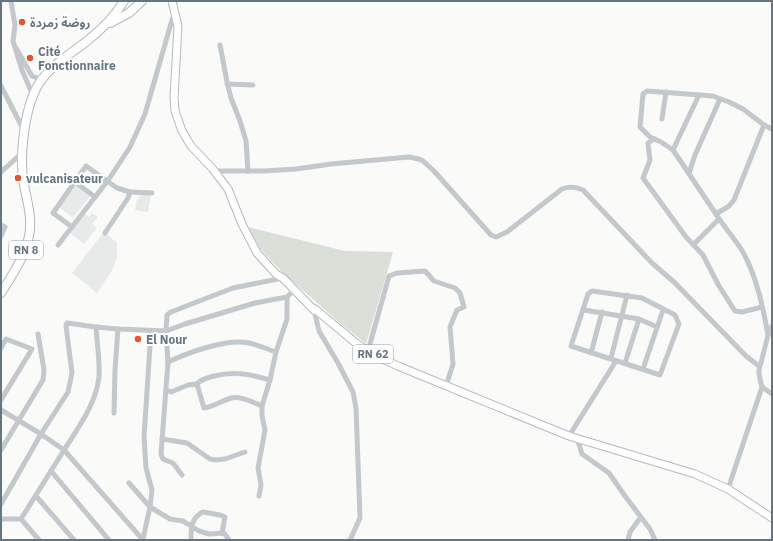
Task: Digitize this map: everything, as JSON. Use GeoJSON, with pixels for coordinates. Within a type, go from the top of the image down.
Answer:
{"type":"FeatureCollection","features":[{"type":"Feature","properties":{"kind":"highway","name":"RN 8"},"geometry":{"type":"LineString","coordinates":[[1,292],[25,252],[30,236],[30,219],[25,188],[22,153],[30,103],[35,90],[40,79],[89,39],[118,11],[124,1]]}},
{"type":"Feature","properties":{"kind":"highway"},"geometry":{"type":"LineString","coordinates":[[105,24],[129,13],[142,1]]}},
{"type":"Feature","properties":{"kind":"highway"},"geometry":{"type":"LineString","coordinates":[[1,286],[10,278]]}},
{"type":"Feature","properties":{"kind":"main road","name":"RN 62"},"geometry":{"type":"LineString","coordinates":[[172,1],[178,26],[174,98],[175,111],[182,131],[191,146],[215,171],[228,188],[242,224],[257,253],[276,274],[283,278],[314,310],[315,309],[357,344],[398,366],[569,436],[695,474],[728,489],[772,518]]}},
{"type":"Feature","properties":{"kind":"street"},"geometry":{"type":"LineString","coordinates":[[11,1],[16,25],[13,41],[22,70],[35,90]]}},
{"type":"Feature","properties":{"kind":"street"},"geometry":{"type":"LineString","coordinates":[[58,245],[107,182],[130,147],[145,114],[175,10]]}},
{"type":"Feature","properties":{"kind":"street"},"geometry":{"type":"LineString","coordinates":[[13,41],[32,76],[40,79]]}},
{"type":"Feature","properties":{"kind":"street"},"geometry":{"type":"LineString","coordinates":[[220,45],[227,84],[246,141],[248,171]]}},
{"type":"Feature","properties":{"kind":"street"},"geometry":{"type":"LineString","coordinates":[[227,84],[253,85]]}},
{"type":"Feature","properties":{"kind":"street"},"geometry":{"type":"LineString","coordinates":[[1,86],[21,125],[25,128]]}},
{"type":"Feature","properties":{"kind":"street"},"geometry":{"type":"LineString","coordinates":[[768,336],[756,285],[742,252],[673,150],[650,137],[640,127],[643,94],[647,91],[713,96],[729,102],[772,129]]}},
{"type":"Feature","properties":{"kind":"street"},"geometry":{"type":"LineString","coordinates":[[662,119],[666,92]]}},
{"type":"Feature","properties":{"kind":"street"},"geometry":{"type":"LineString","coordinates":[[673,150],[699,95]]}},
{"type":"Feature","properties":{"kind":"street"},"geometry":{"type":"LineString","coordinates":[[689,173],[695,155],[720,99]]}},
{"type":"Feature","properties":{"kind":"street"},"geometry":{"type":"LineString","coordinates":[[694,244],[734,200],[764,125]]}},
{"type":"Feature","properties":{"kind":"street"},"geometry":{"type":"LineString","coordinates":[[654,139],[648,143],[650,160],[643,178],[686,238],[694,244],[703,256],[719,286],[735,310],[742,312],[762,307]]}},
{"type":"Feature","properties":{"kind":"street"},"geometry":{"type":"LineString","coordinates":[[1,172],[22,153]]}},
{"type":"Feature","properties":{"kind":"street"},"geometry":{"type":"LineString","coordinates":[[215,171],[296,169],[331,164],[408,157],[418,159],[423,161],[434,171],[491,235],[496,237],[507,232],[562,189],[570,187],[583,190],[652,262],[674,282],[746,356],[759,366]]}},
{"type":"Feature","properties":{"kind":"street"},"geometry":{"type":"LineString","coordinates":[[72,227],[53,213],[86,166],[117,188],[130,192],[152,194]]}},
{"type":"Feature","properties":{"kind":"street"},"geometry":{"type":"LineString","coordinates":[[74,182],[95,197]]}},
{"type":"Feature","properties":{"kind":"street"},"geometry":{"type":"LineString","coordinates":[[105,233],[128,198],[130,192]]}},
{"type":"Feature","properties":{"kind":"street"},"geometry":{"type":"LineString","coordinates":[[1,225],[4,227],[1,236]]}},
{"type":"Feature","properties":{"kind":"street"},"geometry":{"type":"LineString","coordinates":[[368,351],[389,276],[397,273],[425,271],[434,281],[455,288],[460,293],[464,307],[456,310],[450,327],[453,364],[446,386]]}},
{"type":"Feature","properties":{"kind":"street"},"geometry":{"type":"LineString","coordinates":[[182,475],[173,463],[163,459],[161,454],[168,362],[166,331],[168,315],[171,312],[233,288],[283,278]]}},
{"type":"Feature","properties":{"kind":"street"},"geometry":{"type":"LineString","coordinates":[[1,504],[41,434],[68,392],[72,373],[66,326],[68,323],[118,330],[166,331],[255,303],[287,297],[294,290]]}},
{"type":"Feature","properties":{"kind":"street"},"geometry":{"type":"LineString","coordinates":[[590,292],[627,295],[653,302],[663,310],[675,315],[680,324],[660,375],[571,346],[590,292]]}},
{"type":"Feature","properties":{"kind":"street"},"geometry":{"type":"LineString","coordinates":[[569,436],[614,360],[627,295]]}},
{"type":"Feature","properties":{"kind":"street"},"geometry":{"type":"LineString","coordinates":[[259,496],[261,485],[258,468],[265,430],[262,416],[262,406],[270,380],[276,352],[287,319],[287,297]]}},
{"type":"Feature","properties":{"kind":"street"},"geometry":{"type":"LineString","coordinates":[[314,310],[319,331],[353,392],[356,408],[360,518],[350,540]]}},
{"type":"Feature","properties":{"kind":"street"},"geometry":{"type":"LineString","coordinates":[[584,310],[622,315],[639,319],[657,327]]}},
{"type":"Feature","properties":{"kind":"street"},"geometry":{"type":"LineString","coordinates":[[643,369],[663,310]]}},
{"type":"Feature","properties":{"kind":"street"},"geometry":{"type":"LineString","coordinates":[[591,353],[602,312]]}},
{"type":"Feature","properties":{"kind":"street"},"geometry":{"type":"LineString","coordinates":[[625,363],[639,319]]}},
{"type":"Feature","properties":{"kind":"street"},"geometry":{"type":"LineString","coordinates":[[728,489],[762,387],[759,376],[759,366],[772,326]]}},
{"type":"Feature","properties":{"kind":"street"},"geometry":{"type":"LineString","coordinates":[[21,519],[89,410],[97,389],[99,376],[96,327]]}},
{"type":"Feature","properties":{"kind":"street"},"geometry":{"type":"LineString","coordinates":[[114,413],[118,330]]}},
{"type":"Feature","properties":{"kind":"street"},"geometry":{"type":"LineString","coordinates":[[143,539],[152,490],[146,468],[144,437],[151,331]]}},
{"type":"Feature","properties":{"kind":"street"},"geometry":{"type":"LineString","coordinates":[[1,450],[43,380],[44,370],[38,334]]}},
{"type":"Feature","properties":{"kind":"street"},"geometry":{"type":"LineString","coordinates":[[1,348],[6,339],[32,349],[41,350]]}},
{"type":"Feature","properties":{"kind":"street"},"geometry":{"type":"LineString","coordinates":[[168,362],[209,347],[239,342],[250,343],[276,352]]}},
{"type":"Feature","properties":{"kind":"street"},"geometry":{"type":"LineString","coordinates":[[1,400],[32,349]]}},
{"type":"Feature","properties":{"kind":"street"},"geometry":{"type":"LineString","coordinates":[[166,390],[171,392],[188,385],[197,384],[200,380],[232,373],[251,375],[270,380]]}},
{"type":"Feature","properties":{"kind":"street"},"geometry":{"type":"LineString","coordinates":[[197,384],[204,408],[213,407],[230,399],[236,398],[250,400],[262,406]]}},
{"type":"Feature","properties":{"kind":"street"},"geometry":{"type":"LineString","coordinates":[[762,387],[772,394]]}},
{"type":"Feature","properties":{"kind":"street"},"geometry":{"type":"LineString","coordinates":[[1,410],[64,450],[143,539]]}},
{"type":"Feature","properties":{"kind":"street"},"geometry":{"type":"LineString","coordinates":[[577,438],[582,454],[609,473],[650,529],[655,540]]}},
{"type":"Feature","properties":{"kind":"street"},"geometry":{"type":"LineString","coordinates":[[162,439],[187,443],[210,459],[216,460],[225,459],[245,452]]}},
{"type":"Feature","properties":{"kind":"street"},"geometry":{"type":"LineString","coordinates":[[51,471],[109,540]]}},
{"type":"Feature","properties":{"kind":"street"},"geometry":{"type":"LineString","coordinates":[[129,482],[150,507],[170,520],[183,521],[199,531],[209,534],[224,533],[229,540]]}},
{"type":"Feature","properties":{"kind":"street"},"geometry":{"type":"LineString","coordinates":[[36,496],[74,540]]}},
{"type":"Feature","properties":{"kind":"street"},"geometry":{"type":"LineString","coordinates":[[191,540],[191,526],[194,518],[203,512],[225,517],[222,533]]}},
{"type":"Feature","properties":{"kind":"street"},"geometry":{"type":"LineString","coordinates":[[628,540],[630,532],[641,517]]}},
{"type":"Feature","properties":{"kind":"street"},"geometry":{"type":"LineString","coordinates":[[1,519],[21,519],[39,540]]}},
{"type":"Feature","properties":{"kind":"shaded area"},"geometry":{"type":"Polygon","coordinates":[[[76,186],[90,196],[73,218],[59,207],[76,186]]]}},
{"type":"Feature","properties":{"kind":"shaded area"},"geometry":{"type":"Polygon","coordinates":[[[140,193],[151,195],[148,212],[135,210],[140,193]]]}},
{"type":"Feature","properties":{"kind":"shaded area"},"geometry":{"type":"Polygon","coordinates":[[[92,213],[98,217],[92,224],[97,228],[84,244],[70,233],[85,214],[89,217],[92,213]]]}},
{"type":"Feature","properties":{"kind":"shaded area"},"geometry":{"type":"Polygon","coordinates":[[[248,227],[345,251],[393,252],[366,344],[281,271],[260,249],[248,227]]]}},
{"type":"Feature","properties":{"kind":"shaded area"},"geometry":{"type":"Polygon","coordinates":[[[104,232],[117,243],[117,258],[111,272],[97,293],[72,273],[104,232]]]}},
{"type":"Feature","properties":{"kind":"place","name":"روضة زمردة"},"geometry":{"type":"Point","coordinates":[22,22]}},
{"type":"Feature","properties":{"kind":"place","name":"Cité Fonctionnaire"},"geometry":{"type":"Point","coordinates":[30,58]}},
{"type":"Feature","properties":{"kind":"place","name":"vulcanisateur"},"geometry":{"type":"Point","coordinates":[18,178]}},
{"type":"Feature","properties":{"kind":"place","name":"El Nour"},"geometry":{"type":"Point","coordinates":[138,339]}}]}
